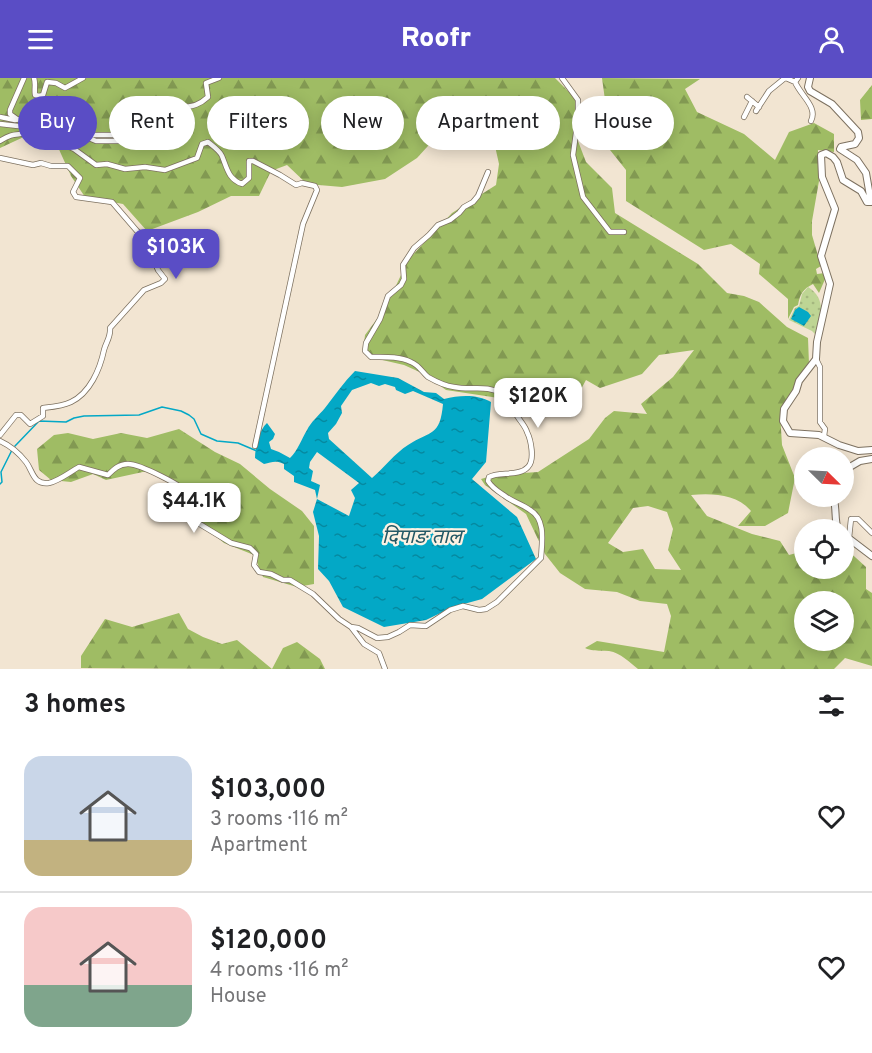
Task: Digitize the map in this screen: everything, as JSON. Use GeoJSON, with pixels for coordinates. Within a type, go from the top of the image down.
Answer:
{"type":"FeatureCollection","features":[{"type":"Feature","properties":{"kind":"main road"},"geometry":{"type":"LineString","coordinates":[[810,78],[808,87],[810,91],[832,104],[858,132],[859,138],[855,144],[840,149],[856,160],[866,173],[871,200],[867,202],[861,191],[843,180],[833,157],[826,153],[821,155],[822,177],[835,209],[821,256],[830,284],[817,342],[816,359],[798,381],[796,391],[785,405],[783,421],[790,433],[824,436],[839,445],[858,451],[872,450]]}},
{"type":"Feature","properties":{"kind":"main road"},"geometry":{"type":"LineString","coordinates":[[854,465],[872,459]]}},
{"type":"Feature","properties":{"kind":"main road"},"geometry":{"type":"LineString","coordinates":[[854,542],[872,556]]}},
{"type":"Feature","properties":{"kind":"street"},"geometry":{"type":"LineString","coordinates":[[18,120],[13,117],[10,110],[24,78]]}},
{"type":"Feature","properties":{"kind":"street"},"geometry":{"type":"LineString","coordinates":[[34,78],[35,95],[39,96],[43,95],[47,82],[56,83],[65,88],[83,78]]}},
{"type":"Feature","properties":{"kind":"street"},"geometry":{"type":"LineString","coordinates":[[97,135],[116,135],[149,129],[164,114],[200,104],[208,97],[206,83],[219,78]]}},
{"type":"Feature","properties":{"kind":"street"},"geometry":{"type":"LineString","coordinates":[[562,78],[578,100],[573,155],[583,197],[610,232],[624,232]]}},
{"type":"Feature","properties":{"kind":"street"},"geometry":{"type":"LineString","coordinates":[[747,97],[758,109],[769,91],[786,78],[796,80],[800,93],[812,107],[813,116],[810,121]]}},
{"type":"Feature","properties":{"kind":"street"},"geometry":{"type":"LineString","coordinates":[[744,117],[752,101]]}},
{"type":"Feature","properties":{"kind":"street"},"geometry":{"type":"LineString","coordinates":[[0,117],[18,120]]}},
{"type":"Feature","properties":{"kind":"street"},"geometry":{"type":"LineString","coordinates":[[0,124],[18,126]]}},
{"type":"Feature","properties":{"kind":"street"},"geometry":{"type":"LineString","coordinates":[[0,141],[9,135],[18,135]]}},
{"type":"Feature","properties":{"kind":"street"},"geometry":{"type":"LineString","coordinates":[[76,150],[96,165],[107,164],[125,169],[145,167],[165,170],[197,158],[202,144],[208,142],[222,155],[226,170],[236,182],[242,184],[246,182],[249,178],[249,161],[253,161],[296,185],[303,183],[315,186],[316,196],[303,224],[255,446]]}},
{"type":"Feature","properties":{"kind":"street"},"geometry":{"type":"LineString","coordinates":[[0,158],[33,165],[41,163],[51,166],[68,166],[80,178],[73,192],[76,197],[112,202],[144,236],[158,270],[165,279],[144,290],[110,328],[111,336],[85,393],[71,402],[43,408],[43,416],[30,424],[21,415],[16,415],[0,435]]}},
{"type":"Feature","properties":{"kind":"street"},"geometry":{"type":"LineString","coordinates":[[351,627],[358,628],[377,638],[388,637],[410,625],[426,626],[450,610],[463,606],[479,610],[486,609],[497,602],[541,558],[542,538],[540,521],[536,514],[508,499],[488,481],[489,477],[494,475],[522,471],[530,463],[528,434],[506,395],[486,387],[451,387],[429,377],[418,365],[410,361],[384,356],[371,357],[365,351],[368,339],[380,319],[388,296],[401,285],[404,279],[403,265],[414,248],[438,225],[450,220],[473,202],[488,172]]}},
{"type":"Feature","properties":{"kind":"street"},"geometry":{"type":"LineString","coordinates":[[816,359],[820,367],[820,422],[825,429],[824,436]]}},
{"type":"Feature","properties":{"kind":"street"},"geometry":{"type":"LineString","coordinates":[[0,441],[17,451],[28,464],[33,477],[39,482],[47,483],[56,480],[79,467],[108,475],[116,467],[128,464],[136,465],[171,480],[192,497],[198,523],[231,543],[250,548],[256,554],[254,565],[259,572],[296,584],[326,604],[339,619],[351,627],[364,644],[379,653],[385,669]]}},
{"type":"Feature","properties":{"kind":"street"},"geometry":{"type":"LineString","coordinates":[[854,519],[858,519],[872,533]]}},
{"type":"Feature","properties":{"kind":"green space"},"geometry":{"type":"Polygon","coordinates":[[[0,78],[555,78],[573,96],[572,150],[581,150],[586,162],[612,188],[615,213],[698,264],[727,293],[759,302],[787,327],[808,338],[809,364],[780,413],[782,445],[794,475],[788,513],[765,526],[738,526],[751,511],[739,501],[724,496],[691,495],[707,516],[752,534],[780,541],[789,555],[794,554],[794,579],[854,579],[854,556],[866,567],[866,589],[872,593],[872,666],[845,658],[834,669],[638,669],[613,652],[585,648],[597,641],[664,652],[671,616],[667,604],[640,601],[617,592],[585,589],[560,573],[545,554],[526,514],[485,485],[481,479],[495,475],[538,472],[589,439],[605,418],[614,411],[647,414],[641,404],[673,377],[694,350],[659,355],[642,374],[600,388],[586,380],[580,391],[567,393],[553,390],[539,399],[532,413],[521,415],[518,406],[511,400],[446,390],[424,374],[404,365],[378,359],[363,351],[365,335],[386,307],[408,260],[452,213],[496,185],[499,164],[496,150],[560,150],[560,96],[416,96],[416,150],[424,150],[417,158],[385,179],[342,187],[307,184],[287,165],[271,171],[259,196],[231,196],[198,212],[147,231],[123,204],[85,197],[71,176],[59,150],[97,150],[97,96],[18,96],[18,140],[0,148],[0,78]],[[648,506],[633,508],[608,543],[623,552],[643,549],[655,569],[681,570],[668,550],[673,529],[667,512],[648,506]]]}},
{"type":"Feature","properties":{"kind":"green space"},"geometry":{"type":"Polygon","coordinates":[[[602,78],[700,79],[685,89],[697,112],[744,134],[775,160],[789,132],[814,123],[834,134],[834,152],[818,150],[819,181],[812,235],[821,266],[816,269],[817,274],[825,273],[826,277],[819,293],[813,284],[804,290],[798,305],[794,307],[788,319],[788,299],[759,274],[760,264],[731,244],[704,250],[626,201],[626,170],[610,150],[674,150],[674,96],[604,96],[602,78]]]}},
{"type":"Feature","properties":{"kind":"green space"},"geometry":{"type":"Polygon","coordinates":[[[872,85],[872,119],[861,120],[860,100],[872,85]]]}},
{"type":"Feature","properties":{"kind":"green space"},"geometry":{"type":"Polygon","coordinates":[[[808,287],[818,297],[820,303],[821,315],[817,336],[812,331],[789,320],[808,287]]]}},
{"type":"Feature","properties":{"kind":"green space"},"geometry":{"type":"Polygon","coordinates":[[[179,429],[215,452],[240,464],[302,511],[314,526],[314,584],[297,587],[263,577],[254,555],[224,543],[201,524],[194,496],[152,470],[106,480],[93,474],[71,482],[51,480],[39,470],[37,449],[54,435],[68,433],[93,439],[121,433],[147,438],[179,429]]]}},
{"type":"Feature","properties":{"kind":"green space"},"geometry":{"type":"Polygon","coordinates":[[[179,613],[188,629],[222,644],[237,640],[272,669],[81,668],[81,656],[105,619],[132,627],[179,613]]]}},
{"type":"Feature","properties":{"kind":"green space"},"geometry":{"type":"Polygon","coordinates":[[[297,642],[320,659],[325,669],[272,669],[283,648],[297,642]]]}},
{"type":"Feature","properties":{"kind":"water"},"geometry":{"type":"Polygon","coordinates":[[[799,307],[811,316],[804,326],[791,319],[799,307]]]}},
{"type":"Feature","properties":{"kind":"water","name":"दिपाङ ताल"},"geometry":{"type":"Polygon","coordinates":[[[355,371],[398,378],[424,392],[436,393],[444,399],[468,396],[491,402],[486,462],[472,479],[517,517],[536,559],[482,599],[453,607],[426,620],[384,627],[343,607],[329,581],[318,569],[319,536],[313,512],[317,499],[315,490],[294,482],[294,476],[284,469],[284,464],[272,462],[264,464],[255,458],[258,439],[267,423],[275,434],[269,442],[271,449],[290,458],[311,424],[355,371]],[[371,383],[352,390],[341,406],[342,413],[336,424],[328,433],[329,439],[372,478],[403,448],[437,428],[443,404],[413,391],[405,394],[396,390],[395,387],[371,383]],[[317,452],[309,468],[313,471],[311,481],[320,485],[317,499],[349,516],[355,498],[351,490],[359,483],[317,452]]]}},
{"type":"Feature","properties":{"kind":"waterway"},"geometry":{"type":"LineString","coordinates":[[15,446],[39,421],[66,422],[84,416],[139,415],[162,407],[189,415],[194,419],[201,434],[217,441],[238,443],[257,451]]}},
{"type":"Feature","properties":{"kind":"waterway"},"geometry":{"type":"LineString","coordinates":[[0,484],[2,482],[1,472],[12,450]]}}]}
